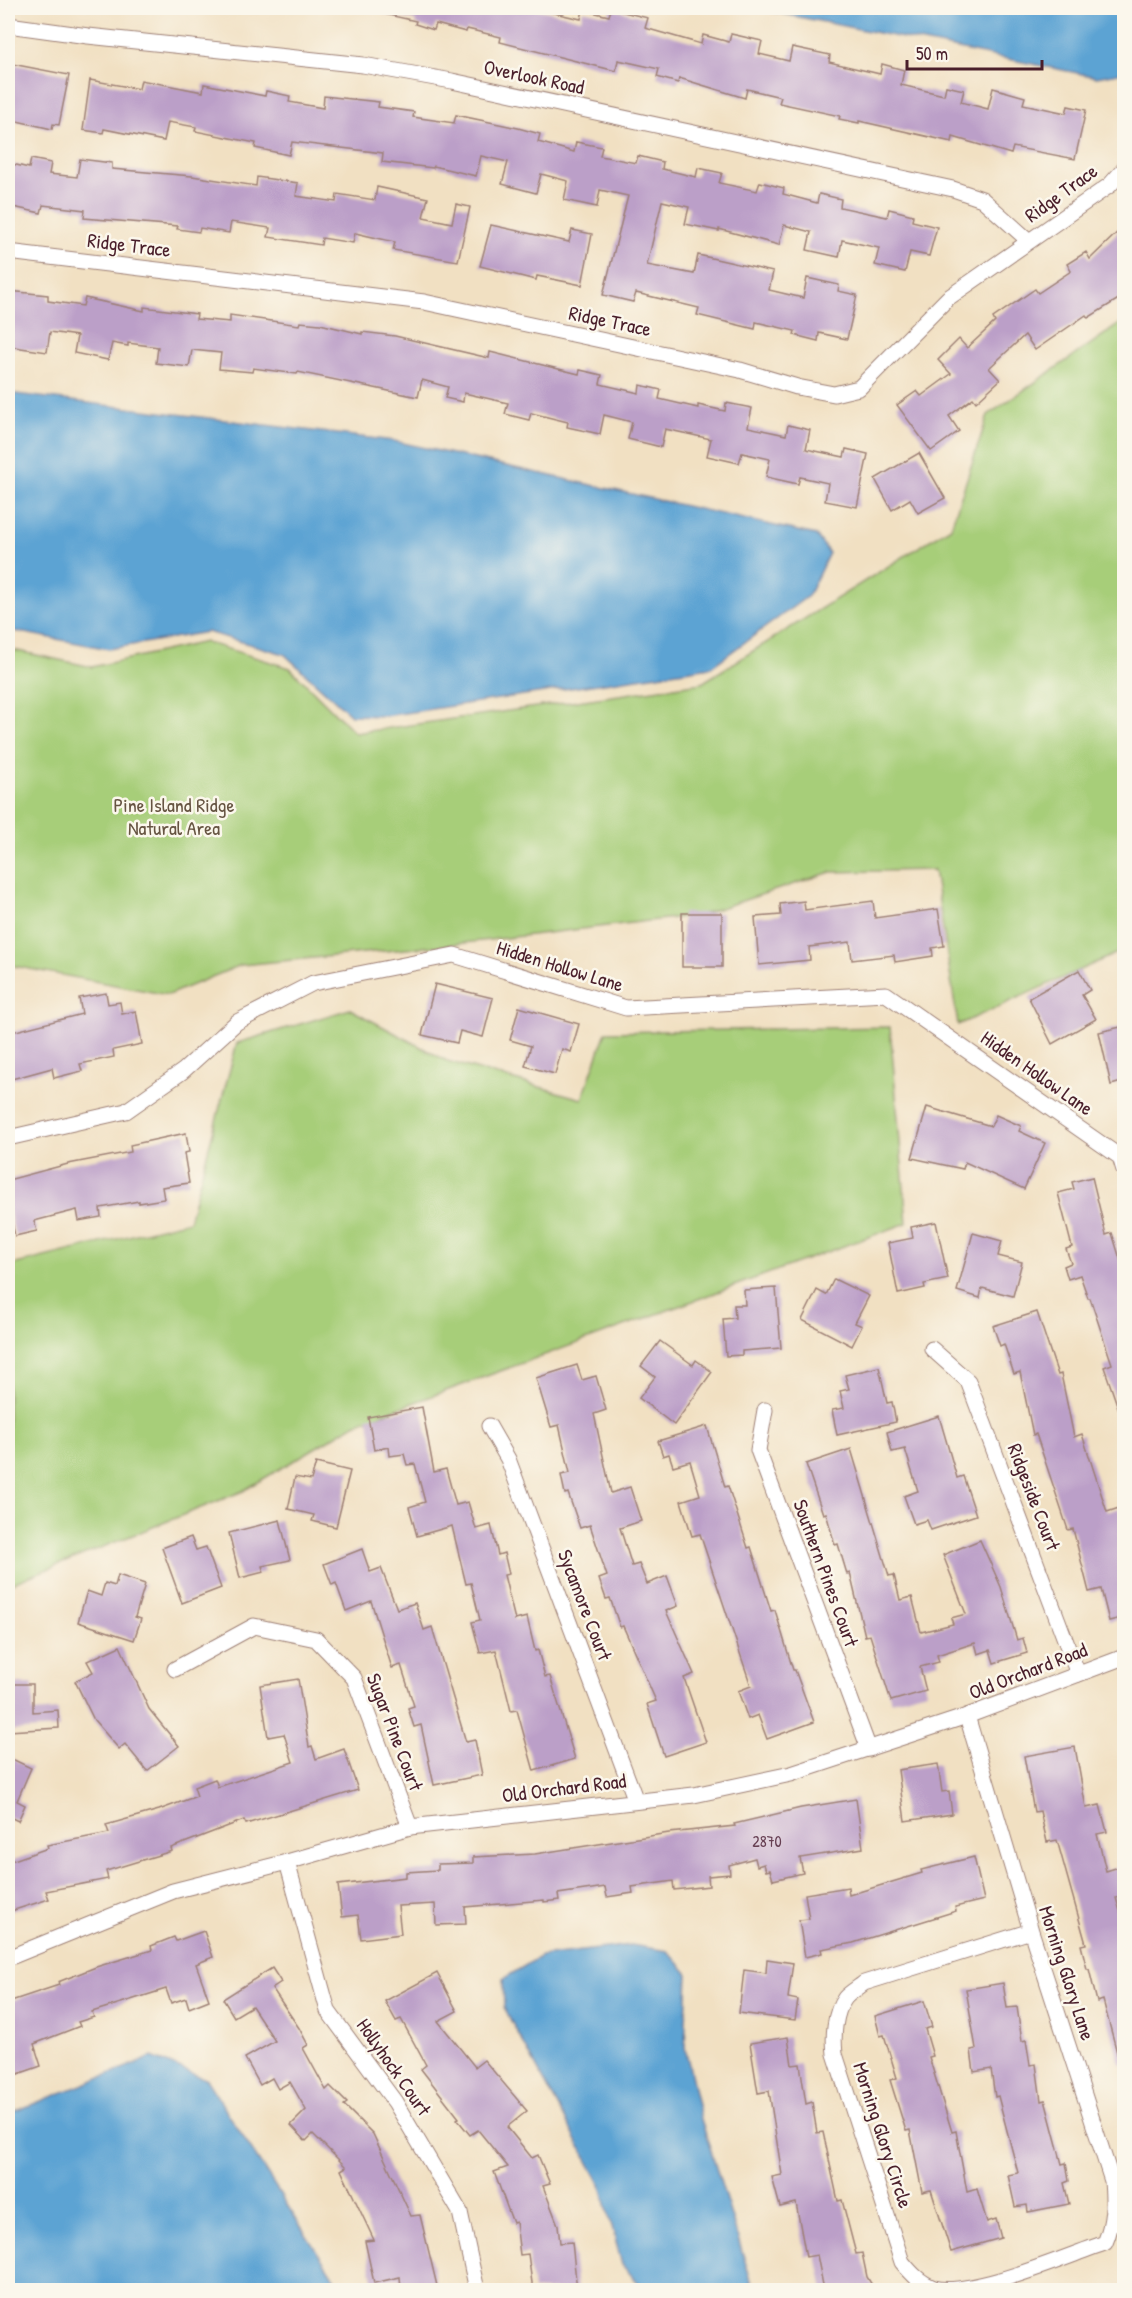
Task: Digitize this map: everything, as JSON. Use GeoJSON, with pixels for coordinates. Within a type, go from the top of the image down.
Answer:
{"type":"FeatureCollection","features":[{"type":"Feature","properties":{"kind":"street","name":"Overlook Road"},"geometry":{"type":"LineString","coordinates":[[8,25],[88,36],[363,65],[453,81],[953,189],[982,199],[1029,241]]}},
{"type":"Feature","properties":{"kind":"street","name":"Ridge Trace"},"geometry":{"type":"LineString","coordinates":[[8,252],[424,302],[740,370],[797,387],[834,394],[859,388],[948,298],[1110,185],[1125,169]]}},
{"type":"Feature","properties":{"kind":"street","name":"Hidden Hollow Lane"},"geometry":{"type":"LineString","coordinates":[[8,1138],[126,1111],[183,1071],[237,1022],[313,983],[454,955],[626,1008],[886,994],[1120,1158],[1125,1170]]}},
{"type":"Feature","properties":{"kind":"street","name":"Ridgeside Court"},"geometry":{"type":"LineString","coordinates":[[932,1349],[968,1381],[1078,1674]]}},
{"type":"Feature","properties":{"kind":"street","name":"Southern Pines Court"},"geometry":{"type":"LineString","coordinates":[[765,1410],[758,1450],[868,1749]]}},
{"type":"Feature","properties":{"kind":"street","name":"Sycamore Court"},"geometry":{"type":"LineString","coordinates":[[489,1426],[508,1459],[636,1801]]}},
{"type":"Feature","properties":{"kind":"street","name":"Sugar Pine Court"},"geometry":{"type":"LineString","coordinates":[[175,1669],[254,1626],[316,1639],[354,1678],[410,1827]]}},
{"type":"Feature","properties":{"kind":"street","name":"Old Orchard Road"},"geometry":{"type":"LineString","coordinates":[[8,1958],[173,1891],[410,1827],[694,1795],[791,1774],[967,1716],[1125,1657]]}},
{"type":"Feature","properties":{"kind":"street","name":"Morning Glory Lane"},"geometry":{"type":"LineString","coordinates":[[967,1716],[1031,1931],[1112,2181],[1113,2224],[1105,2243]]}},
{"type":"Feature","properties":{"kind":"street","name":"Hollyhock Court"},"geometry":{"type":"LineString","coordinates":[[287,1862],[328,2011],[395,2102],[460,2212],[477,2290]]}},
{"type":"Feature","properties":{"kind":"street","name":"Morning Glory Circle"},"geometry":{"type":"LineString","coordinates":[[1031,1931],[864,1983],[845,1998],[838,2015],[833,2038],[835,2054],[902,2262],[916,2278],[934,2288],[973,2289],[1105,2243]]}},
{"type":"Feature","properties":{"kind":"green space","name":"Pine Island Ridge Natural Area"},"geometry":{"type":"Polygon","coordinates":[[[1124,321],[1124,950],[958,1025],[934,870],[831,872],[699,915],[447,945],[241,965],[168,995],[8,965],[8,649],[92,667],[205,642],[290,668],[355,733],[702,683],[951,527],[988,415],[1124,321]]]}},
{"type":"Feature","properties":{"kind":"green space"},"geometry":{"type":"Polygon","coordinates":[[[350,1009],[447,1061],[582,1099],[606,1032],[890,1027],[907,1223],[355,1424],[243,1491],[8,1585],[8,1266],[189,1221],[237,1043],[350,1009]]]}},
{"type":"Feature","properties":{"kind":"water"},"geometry":{"type":"Polygon","coordinates":[[[754,8],[1124,8],[1124,72],[1097,77],[754,8]]]}},
{"type":"Feature","properties":{"kind":"water"},"geometry":{"type":"Polygon","coordinates":[[[8,393],[394,441],[816,535],[829,553],[808,596],[711,667],[385,716],[351,715],[284,654],[207,632],[109,649],[8,630],[8,393]]]}},
{"type":"Feature","properties":{"kind":"water"},"geometry":{"type":"Polygon","coordinates":[[[631,1945],[668,1951],[688,1974],[685,2047],[701,2119],[754,2290],[645,2290],[622,2265],[601,2185],[504,2008],[503,1979],[541,1956],[631,1945]]]}},
{"type":"Feature","properties":{"kind":"water"},"geometry":{"type":"Polygon","coordinates":[[[152,2057],[206,2079],[338,2284],[336,2290],[8,2290],[8,2114],[152,2057]]]}},
{"type":"Feature","properties":{"kind":"building"},"geometry":{"type":"Polygon","coordinates":[[[385,8],[532,8],[581,19],[583,10],[609,16],[611,9],[648,18],[645,28],[701,44],[703,35],[729,42],[731,34],[762,41],[759,54],[789,61],[792,47],[830,55],[829,62],[880,74],[882,64],[904,70],[901,85],[944,95],[946,86],[964,90],[961,102],[988,109],[993,88],[1025,97],[1023,104],[1066,113],[1068,106],[1086,110],[1075,159],[1013,147],[1011,154],[953,137],[952,142],[859,121],[859,123],[839,119],[840,116],[779,103],[781,97],[747,89],[745,98],[679,78],[678,83],[657,77],[659,69],[618,60],[616,71],[500,42],[501,37],[467,29],[466,32],[436,24],[434,30],[415,24],[416,21],[384,14],[385,8]]]}},
{"type":"Feature","properties":{"kind":"building"},"geometry":{"type":"Polygon","coordinates":[[[12,64],[69,75],[59,125],[53,124],[52,129],[8,119],[8,84],[12,64]]]}},
{"type":"Feature","properties":{"kind":"building"},"geometry":{"type":"Polygon","coordinates":[[[90,80],[139,89],[141,80],[203,92],[204,84],[265,96],[266,91],[290,96],[289,102],[323,108],[324,96],[379,102],[378,107],[414,112],[413,117],[454,123],[456,115],[540,134],[538,142],[574,152],[576,142],[602,147],[600,156],[636,163],[638,156],[663,162],[662,169],[696,177],[698,168],[722,173],[719,183],[757,191],[760,182],[784,188],[783,194],[817,203],[819,194],[841,199],[840,207],[887,217],[889,209],[913,215],[912,221],[937,227],[929,256],[910,252],[905,272],[875,265],[879,248],[842,240],[839,257],[807,250],[811,232],[784,225],[779,245],[719,229],[719,231],[685,224],[689,207],[662,201],[647,265],[694,274],[698,255],[773,272],[769,290],[803,298],[807,278],[839,285],[838,291],[857,295],[847,339],[819,333],[818,341],[794,335],[795,331],[756,322],[755,329],[697,315],[699,308],[636,293],[633,302],[603,295],[628,196],[600,190],[597,207],[564,200],[568,181],[541,174],[536,193],[502,184],[508,162],[481,156],[476,176],[434,166],[433,168],[382,162],[383,153],[292,142],[289,155],[255,148],[256,143],[195,131],[196,127],[168,122],[164,141],[104,129],[103,133],[83,130],[90,80]]]}},
{"type":"Feature","properties":{"kind":"building"},"geometry":{"type":"Polygon","coordinates":[[[31,159],[51,163],[49,174],[77,177],[80,159],[112,163],[112,169],[192,176],[256,186],[257,177],[298,183],[296,196],[336,202],[337,194],[375,200],[377,187],[428,198],[423,217],[452,223],[456,204],[470,207],[458,261],[393,250],[395,242],[355,233],[353,243],[322,238],[321,245],[268,237],[270,228],[231,222],[229,233],[200,228],[199,232],[177,229],[178,226],[84,218],[85,210],[43,205],[41,213],[8,206],[8,163],[29,168],[31,159]]]}},
{"type":"Feature","properties":{"kind":"building"},"geometry":{"type":"Polygon","coordinates":[[[491,225],[569,242],[572,230],[592,234],[582,285],[537,276],[536,280],[480,266],[491,225]]]}},
{"type":"Feature","properties":{"kind":"building"},"geometry":{"type":"Polygon","coordinates":[[[1125,225],[1125,295],[1088,318],[1086,315],[1035,350],[1025,335],[989,368],[1000,380],[976,402],[973,398],[949,416],[959,431],[931,451],[897,405],[917,391],[921,396],[951,374],[938,360],[959,339],[967,348],[995,322],[993,318],[1035,289],[1038,293],[1071,271],[1067,264],[1086,252],[1090,259],[1125,225]]]}},
{"type":"Feature","properties":{"kind":"building"},"geometry":{"type":"Polygon","coordinates":[[[8,291],[48,295],[48,301],[83,306],[85,298],[144,311],[144,307],[197,314],[196,319],[230,322],[230,315],[299,325],[300,322],[320,324],[362,334],[362,332],[395,336],[489,358],[490,352],[579,374],[580,370],[602,375],[600,384],[639,393],[640,385],[661,390],[659,399],[698,408],[698,405],[725,411],[726,403],[752,408],[748,427],[786,435],[788,425],[810,430],[806,449],[844,457],[846,449],[868,454],[857,507],[825,501],[828,483],[800,477],[798,484],[766,477],[770,459],[742,453],[739,463],[707,456],[711,439],[665,429],[661,447],[628,439],[632,422],[604,415],[600,434],[567,427],[568,422],[531,413],[529,420],[505,414],[508,403],[464,393],[463,402],[445,398],[448,387],[422,380],[418,397],[298,372],[297,374],[253,368],[252,372],[219,369],[221,353],[192,350],[189,367],[156,363],[158,347],[128,343],[128,346],[112,343],[108,360],[74,353],[77,336],[50,332],[47,352],[8,346],[8,291]]]}},
{"type":"Feature","properties":{"kind":"building"},"geometry":{"type":"Polygon","coordinates":[[[919,453],[945,498],[918,513],[910,499],[892,510],[875,479],[919,453]]]}},
{"type":"Feature","properties":{"kind":"building"},"geometry":{"type":"Polygon","coordinates":[[[804,901],[805,910],[873,901],[875,918],[938,909],[944,946],[932,948],[933,956],[895,962],[894,955],[852,960],[850,942],[809,947],[810,960],[759,965],[755,917],[781,915],[780,904],[804,901]]]}},
{"type":"Feature","properties":{"kind":"building"},"geometry":{"type":"Polygon","coordinates":[[[682,913],[722,913],[722,967],[682,967],[682,913]]]}},
{"type":"Feature","properties":{"kind":"building"},"geometry":{"type":"Polygon","coordinates":[[[1079,970],[1090,990],[1082,995],[1096,1019],[1052,1044],[1029,998],[1079,970]]]}},
{"type":"Feature","properties":{"kind":"building"},"geometry":{"type":"Polygon","coordinates":[[[435,984],[493,998],[483,1037],[460,1031],[457,1043],[422,1035],[435,984]]]}},
{"type":"Feature","properties":{"kind":"building"},"geometry":{"type":"Polygon","coordinates":[[[106,993],[108,1004],[120,1002],[122,1014],[136,1011],[142,1044],[113,1050],[114,1057],[80,1064],[82,1071],[54,1078],[52,1068],[8,1080],[8,1033],[82,1014],[79,998],[106,993]]]}},
{"type":"Feature","properties":{"kind":"building"},"geometry":{"type":"Polygon","coordinates":[[[519,1007],[579,1024],[571,1052],[562,1049],[555,1074],[525,1066],[531,1046],[510,1040],[519,1007]]]}},
{"type":"Feature","properties":{"kind":"building"},"geometry":{"type":"Polygon","coordinates":[[[1125,1026],[1125,1081],[1111,1085],[1099,1032],[1125,1026]]]}},
{"type":"Feature","properties":{"kind":"building"},"geometry":{"type":"Polygon","coordinates":[[[927,1107],[991,1126],[996,1115],[1021,1126],[1019,1131],[1045,1143],[1024,1189],[965,1162],[963,1169],[912,1158],[927,1107]]]}},
{"type":"Feature","properties":{"kind":"building"},"geometry":{"type":"Polygon","coordinates":[[[186,1133],[189,1152],[184,1153],[189,1183],[162,1187],[164,1199],[100,1208],[101,1217],[79,1221],[77,1210],[34,1221],[37,1231],[15,1236],[8,1206],[8,1180],[68,1164],[131,1152],[130,1145],[186,1133]]]}},
{"type":"Feature","properties":{"kind":"building"},"geometry":{"type":"Polygon","coordinates":[[[1092,1177],[1106,1235],[1112,1233],[1125,1275],[1125,1419],[1122,1419],[1104,1367],[1112,1364],[1090,1298],[1088,1298],[1080,1275],[1068,1279],[1064,1266],[1071,1263],[1066,1249],[1072,1247],[1058,1193],[1074,1189],[1072,1182],[1092,1177]]]}},
{"type":"Feature","properties":{"kind":"building"},"geometry":{"type":"Polygon","coordinates":[[[936,1222],[948,1279],[924,1284],[925,1288],[898,1294],[888,1243],[913,1238],[911,1227],[936,1222]]]}},
{"type":"Feature","properties":{"kind":"building"},"geometry":{"type":"Polygon","coordinates":[[[973,1233],[1002,1241],[998,1256],[1022,1262],[1013,1296],[982,1288],[980,1298],[957,1291],[973,1233]]]}},
{"type":"Feature","properties":{"kind":"building"},"geometry":{"type":"Polygon","coordinates":[[[834,1279],[869,1296],[855,1323],[862,1326],[852,1346],[802,1320],[817,1290],[826,1295],[834,1279]]]}},
{"type":"Feature","properties":{"kind":"building"},"geometry":{"type":"Polygon","coordinates":[[[776,1288],[781,1348],[742,1351],[742,1355],[726,1356],[723,1319],[735,1318],[734,1305],[745,1305],[744,1290],[776,1288]]]}},
{"type":"Feature","properties":{"kind":"building"},"geometry":{"type":"Polygon","coordinates":[[[1037,1312],[1058,1375],[1061,1374],[1074,1437],[1082,1434],[1107,1512],[1119,1508],[1125,1526],[1125,1617],[1109,1621],[1101,1589],[1089,1592],[1073,1529],[1068,1530],[1036,1434],[1033,1435],[1020,1372],[1014,1374],[1004,1344],[1000,1346],[993,1326],[1037,1312]]]}},
{"type":"Feature","properties":{"kind":"building"},"geometry":{"type":"Polygon","coordinates":[[[660,1341],[693,1365],[696,1360],[712,1372],[674,1425],[639,1398],[655,1377],[641,1366],[660,1341]]]}},
{"type":"Feature","properties":{"kind":"building"},"geometry":{"type":"Polygon","coordinates":[[[577,1365],[582,1380],[596,1376],[606,1410],[594,1414],[611,1493],[630,1487],[641,1521],[620,1528],[632,1566],[639,1564],[647,1584],[667,1576],[678,1606],[666,1611],[694,1674],[684,1678],[706,1742],[664,1756],[647,1704],[656,1701],[623,1626],[620,1627],[610,1598],[606,1599],[599,1579],[607,1576],[590,1525],[580,1528],[568,1493],[565,1494],[561,1475],[570,1473],[559,1425],[551,1427],[536,1378],[577,1365]]]}},
{"type":"Feature","properties":{"kind":"building"},"geometry":{"type":"Polygon","coordinates":[[[879,1367],[887,1403],[892,1402],[896,1422],[837,1435],[832,1410],[844,1408],[840,1391],[849,1389],[845,1375],[879,1367]]]}},
{"type":"Feature","properties":{"kind":"building"},"geometry":{"type":"Polygon","coordinates":[[[422,1407],[434,1472],[446,1469],[456,1505],[468,1502],[476,1529],[491,1525],[498,1555],[504,1553],[509,1574],[504,1575],[515,1620],[527,1617],[535,1651],[538,1650],[545,1677],[550,1676],[575,1759],[534,1771],[517,1710],[511,1711],[496,1650],[480,1653],[472,1622],[480,1620],[471,1583],[466,1584],[452,1526],[417,1536],[409,1507],[425,1502],[415,1464],[407,1465],[404,1454],[390,1456],[389,1447],[374,1450],[368,1417],[422,1407]]]}},
{"type":"Feature","properties":{"kind":"building"},"geometry":{"type":"Polygon","coordinates":[[[939,1416],[957,1478],[963,1476],[976,1515],[931,1530],[927,1520],[914,1524],[904,1496],[918,1491],[905,1449],[892,1452],[887,1432],[939,1416]]]}},
{"type":"Feature","properties":{"kind":"building"},"geometry":{"type":"Polygon","coordinates":[[[707,1426],[725,1487],[728,1486],[748,1548],[751,1547],[771,1611],[775,1610],[793,1670],[795,1670],[814,1722],[767,1739],[758,1715],[748,1719],[738,1691],[751,1686],[700,1534],[692,1536],[681,1501],[700,1495],[690,1461],[673,1466],[669,1454],[663,1456],[658,1441],[707,1426]]]}},
{"type":"Feature","properties":{"kind":"building"},"geometry":{"type":"Polygon","coordinates":[[[851,1449],[889,1576],[894,1575],[900,1600],[912,1597],[921,1632],[953,1624],[951,1618],[966,1614],[943,1555],[980,1540],[1001,1587],[1017,1640],[1023,1638],[1027,1653],[994,1663],[990,1650],[978,1654],[975,1643],[937,1655],[939,1662],[920,1667],[926,1691],[891,1701],[870,1635],[865,1636],[850,1573],[847,1574],[838,1544],[835,1545],[826,1513],[823,1514],[806,1464],[851,1449]]]}},
{"type":"Feature","properties":{"kind":"building"},"geometry":{"type":"Polygon","coordinates":[[[316,1463],[350,1471],[336,1527],[312,1521],[314,1515],[288,1509],[295,1477],[311,1480],[316,1463]]]}},
{"type":"Feature","properties":{"kind":"building"},"geometry":{"type":"Polygon","coordinates":[[[280,1520],[290,1560],[262,1566],[264,1572],[240,1578],[229,1533],[280,1520]]]}},
{"type":"Feature","properties":{"kind":"building"},"geometry":{"type":"Polygon","coordinates":[[[191,1537],[196,1550],[206,1547],[221,1588],[182,1603],[162,1548],[191,1537]]]}},
{"type":"Feature","properties":{"kind":"building"},"geometry":{"type":"Polygon","coordinates":[[[362,1549],[370,1572],[381,1568],[397,1609],[415,1603],[424,1630],[432,1627],[466,1742],[475,1740],[482,1775],[434,1785],[421,1725],[414,1727],[408,1708],[414,1706],[401,1665],[392,1668],[371,1601],[346,1611],[336,1583],[332,1585],[324,1564],[362,1549]]]}},
{"type":"Feature","properties":{"kind":"building"},"geometry":{"type":"Polygon","coordinates":[[[118,1575],[145,1584],[135,1617],[141,1619],[134,1640],[78,1622],[87,1591],[101,1596],[105,1583],[115,1586],[118,1575]]]}},
{"type":"Feature","properties":{"kind":"building"},"geometry":{"type":"Polygon","coordinates":[[[120,1646],[149,1709],[179,1746],[147,1771],[125,1744],[119,1749],[94,1720],[75,1681],[93,1672],[87,1661],[120,1646]]]}},
{"type":"Feature","properties":{"kind":"building"},"geometry":{"type":"Polygon","coordinates":[[[298,1679],[309,1747],[312,1746],[316,1759],[344,1749],[358,1790],[246,1824],[244,1820],[171,1848],[172,1851],[106,1871],[108,1879],[46,1891],[49,1899],[8,1912],[8,1862],[48,1848],[47,1845],[109,1833],[106,1825],[159,1810],[197,1796],[194,1787],[215,1779],[218,1787],[293,1762],[284,1734],[268,1737],[260,1685],[298,1679]]]}},
{"type":"Feature","properties":{"kind":"building"},"geometry":{"type":"Polygon","coordinates":[[[8,1684],[33,1684],[33,1712],[58,1710],[59,1728],[8,1731],[8,1684]]]}},
{"type":"Feature","properties":{"kind":"building"},"geometry":{"type":"Polygon","coordinates":[[[1075,1747],[1086,1808],[1100,1805],[1107,1832],[1097,1834],[1106,1871],[1119,1867],[1125,1885],[1125,1896],[1116,1898],[1125,1927],[1125,2063],[1120,2064],[1103,2000],[1097,2002],[1089,1969],[1087,1969],[1081,1945],[1086,1944],[1057,1840],[1047,1842],[1040,1811],[1034,1812],[1024,1756],[1075,1747]]]}},
{"type":"Feature","properties":{"kind":"building"},"geometry":{"type":"Polygon","coordinates":[[[8,1757],[31,1768],[17,1801],[25,1805],[18,1821],[10,1817],[8,1822],[8,1757]]]}},
{"type":"Feature","properties":{"kind":"building"},"geometry":{"type":"Polygon","coordinates":[[[938,1764],[942,1792],[949,1791],[952,1814],[905,1821],[898,1770],[938,1764]]]}},
{"type":"Feature","properties":{"kind":"building"},"geometry":{"type":"Polygon","coordinates":[[[856,1799],[863,1848],[800,1858],[803,1873],[773,1880],[770,1870],[766,1871],[764,1864],[757,1866],[755,1858],[729,1865],[730,1874],[708,1876],[709,1886],[674,1890],[673,1881],[632,1887],[633,1893],[607,1897],[605,1887],[558,1894],[559,1900],[465,1907],[466,1924],[436,1925],[435,1904],[398,1906],[401,1934],[361,1939],[358,1915],[342,1917],[338,1885],[406,1877],[406,1872],[438,1870],[438,1864],[473,1863],[473,1857],[535,1854],[669,1833],[735,1826],[734,1824],[801,1808],[856,1799]]]}},
{"type":"Feature","properties":{"kind":"building"},"geometry":{"type":"Polygon","coordinates":[[[974,1857],[984,1900],[955,1907],[956,1911],[853,1943],[821,1949],[822,1953],[805,1957],[799,1920],[809,1919],[805,1894],[848,1887],[849,1895],[922,1873],[921,1870],[974,1857]]]}},
{"type":"Feature","properties":{"kind":"building"},"geometry":{"type":"Polygon","coordinates":[[[204,1931],[213,1957],[196,1964],[209,2000],[189,2008],[186,1998],[171,2003],[166,1989],[92,2012],[94,2017],[78,2022],[80,2026],[34,2044],[41,2066],[15,2075],[10,2060],[8,2061],[8,2002],[59,1985],[58,1982],[96,1967],[152,1950],[151,1946],[174,1937],[176,1941],[204,1931]]]}},
{"type":"Feature","properties":{"kind":"building"},"geometry":{"type":"Polygon","coordinates":[[[767,1959],[793,1963],[788,1998],[798,2000],[795,2020],[739,2013],[744,1970],[766,1973],[767,1959]]]}},
{"type":"Feature","properties":{"kind":"building"},"geometry":{"type":"Polygon","coordinates":[[[272,1968],[281,1982],[272,1988],[308,2045],[303,2048],[326,2090],[330,2086],[347,2103],[344,2105],[373,2134],[411,2216],[420,2215],[438,2290],[401,2290],[400,2277],[374,2283],[365,2241],[374,2240],[341,2170],[346,2167],[313,2134],[306,2141],[291,2125],[306,2110],[290,2082],[278,2089],[272,2078],[260,2085],[245,2058],[275,2041],[252,2006],[234,2017],[223,1999],[272,1968]]]}},
{"type":"Feature","properties":{"kind":"building"},"geometry":{"type":"Polygon","coordinates":[[[437,1973],[457,2011],[438,2021],[475,2067],[484,2060],[527,2111],[507,2127],[532,2158],[538,2155],[550,2184],[543,2186],[558,2225],[560,2243],[572,2242],[577,2290],[533,2290],[528,2254],[520,2255],[516,2222],[513,2223],[494,2172],[508,2167],[478,2130],[470,2135],[457,2119],[459,2118],[421,2069],[426,2065],[401,2019],[396,2021],[385,2001],[437,1973]]]}},
{"type":"Feature","properties":{"kind":"building"},"geometry":{"type":"Polygon","coordinates":[[[1003,1983],[1007,2008],[1017,2007],[1022,2041],[1026,2040],[1030,2065],[1036,2064],[1041,2101],[1045,2100],[1062,2164],[1066,2163],[1069,2181],[1064,2183],[1069,2204],[1028,2212],[1027,2205],[1015,2207],[1008,2175],[1018,2173],[998,2096],[995,2097],[991,2069],[974,2072],[971,2050],[976,2049],[966,1989],[1003,1983]]]}},
{"type":"Feature","properties":{"kind":"building"},"geometry":{"type":"Polygon","coordinates":[[[924,2001],[932,2027],[925,2029],[933,2056],[929,2057],[952,2132],[956,2131],[967,2192],[977,2189],[987,2222],[996,2219],[1001,2238],[951,2252],[931,2190],[922,2192],[910,2130],[906,2131],[890,2080],[897,2078],[884,2035],[880,2036],[875,2016],[924,2001]]]}},
{"type":"Feature","properties":{"kind":"building"},"geometry":{"type":"Polygon","coordinates":[[[788,2037],[792,2065],[800,2064],[806,2104],[812,2102],[817,2133],[823,2132],[838,2201],[842,2200],[856,2254],[862,2253],[867,2277],[875,2290],[824,2290],[817,2255],[806,2257],[796,2203],[780,2207],[772,2177],[782,2175],[769,2091],[758,2093],[750,2043],[788,2037]]]}}]}
